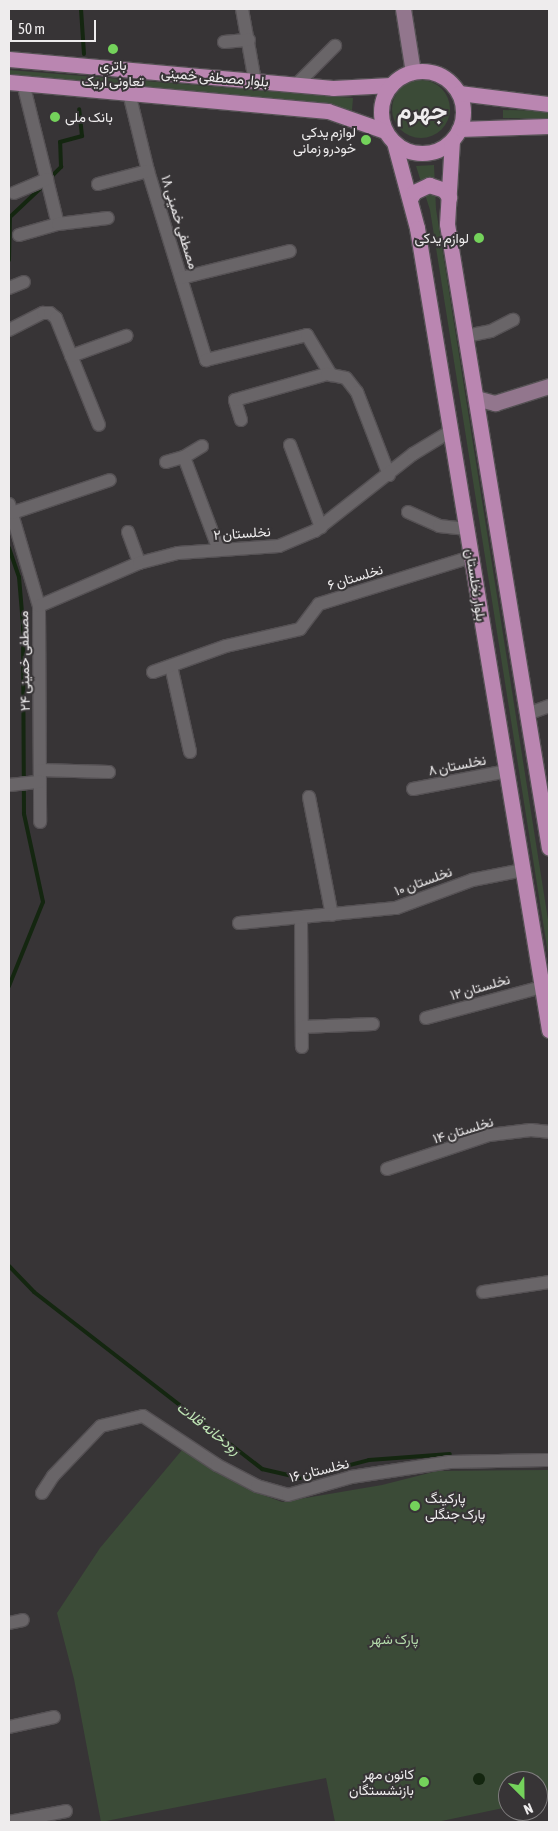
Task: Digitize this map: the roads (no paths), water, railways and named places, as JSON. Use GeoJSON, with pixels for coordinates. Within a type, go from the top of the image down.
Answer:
{"type":"FeatureCollection","features":[{"type":"Feature","properties":{"kind":"main road","name":"بلوار مصطفی خمینی"},"geometry":{"type":"LineString","coordinates":[[9,58],[333,88],[390,85]]}},
{"type":"Feature","properties":{"kind":"main road"},"geometry":{"type":"LineString","coordinates":[[549,126],[456,134],[436,150],[417,152],[389,136],[381,107],[390,85],[413,72],[440,75],[459,93],[462,105],[456,134],[447,224],[527,714],[547,824],[549,848]]}},
{"type":"Feature","properties":{"kind":"main road","name":"بلوار مصطفی خمینی"},"geometry":{"type":"LineString","coordinates":[[16,82],[328,111],[389,136]]}},
{"type":"Feature","properties":{"kind":"main road"},"geometry":{"type":"LineString","coordinates":[[459,93],[549,104]]}},
{"type":"Feature","properties":{"kind":"main road","name":"بلوار نخلستان"},"geometry":{"type":"LineString","coordinates":[[389,136],[410,199],[451,431],[549,1030]]}},
{"type":"Feature","properties":{"kind":"main road"},"geometry":{"type":"LineString","coordinates":[[410,199],[421,188],[429,186],[437,186],[449,197]]}},
{"type":"Feature","properties":{"kind":"street"},"geometry":{"type":"LineString","coordinates":[[242,9],[255,81]]}},
{"type":"Feature","properties":{"kind":"street"},"geometry":{"type":"LineString","coordinates":[[402,9],[413,72]]}},
{"type":"Feature","properties":{"kind":"street"},"geometry":{"type":"LineString","coordinates":[[224,42],[249,40]]}},
{"type":"Feature","properties":{"kind":"street"},"geometry":{"type":"LineString","coordinates":[[297,84],[335,46]]}},
{"type":"Feature","properties":{"kind":"street"},"geometry":{"type":"LineString","coordinates":[[16,82],[47,180],[58,224]]}},
{"type":"Feature","properties":{"kind":"street","name":"مصطفی خمینی ۱۸"},"geometry":{"type":"LineString","coordinates":[[129,93],[148,171],[206,360],[307,335],[331,375]]}},
{"type":"Feature","properties":{"kind":"street"},"geometry":{"type":"LineString","coordinates":[[98,184],[148,171]]}},
{"type":"Feature","properties":{"kind":"street"},"geometry":{"type":"LineString","coordinates":[[14,193],[47,180]]}},
{"type":"Feature","properties":{"kind":"street"},"geometry":{"type":"LineString","coordinates":[[19,235],[58,224],[108,218]]}},
{"type":"Feature","properties":{"kind":"street"},"geometry":{"type":"LineString","coordinates":[[181,278],[290,251]]}},
{"type":"Feature","properties":{"kind":"street"},"geometry":{"type":"LineString","coordinates":[[9,288],[24,282]]}},
{"type":"Feature","properties":{"kind":"street"},"geometry":{"type":"LineString","coordinates":[[9,330],[50,313],[56,318],[99,425]]}},
{"type":"Feature","properties":{"kind":"street"},"geometry":{"type":"LineString","coordinates":[[466,336],[490,331],[513,320]]}},
{"type":"Feature","properties":{"kind":"street"},"geometry":{"type":"LineString","coordinates":[[71,356],[126,336]]}},
{"type":"Feature","properties":{"kind":"street"},"geometry":{"type":"LineString","coordinates":[[241,420],[235,400],[331,375],[346,378],[357,392],[389,475]]}},
{"type":"Feature","properties":{"kind":"street"},"geometry":{"type":"LineString","coordinates":[[476,398],[495,402],[549,386]]}},
{"type":"Feature","properties":{"kind":"street","name":"نخلستان ۲"},"geometry":{"type":"LineString","coordinates":[[39,606],[139,563],[178,553],[279,546],[321,527],[389,475],[413,454],[451,431]]}},
{"type":"Feature","properties":{"kind":"street"},"geometry":{"type":"LineString","coordinates":[[290,445],[321,527]]}},
{"type":"Feature","properties":{"kind":"street"},"geometry":{"type":"LineString","coordinates":[[166,462],[184,457],[202,446]]}},
{"type":"Feature","properties":{"kind":"street"},"geometry":{"type":"LineString","coordinates":[[184,457],[219,550]]}},
{"type":"Feature","properties":{"kind":"street"},"geometry":{"type":"LineString","coordinates":[[10,509],[110,480]]}},
{"type":"Feature","properties":{"kind":"street","name":"مصطفی خمینی ۲۴"},"geometry":{"type":"LineString","coordinates":[[10,509],[39,606],[40,822]]}},
{"type":"Feature","properties":{"kind":"street"},"geometry":{"type":"LineString","coordinates":[[408,512],[439,526],[467,528]]}},
{"type":"Feature","properties":{"kind":"street"},"geometry":{"type":"LineString","coordinates":[[128,532],[139,563]]}},
{"type":"Feature","properties":{"kind":"street","name":"نخلستان ۶"},"geometry":{"type":"LineString","coordinates":[[152,672],[226,646],[300,629],[319,604],[471,557]]}},
{"type":"Feature","properties":{"kind":"street"},"geometry":{"type":"LineString","coordinates":[[171,666],[190,752]]}},
{"type":"Feature","properties":{"kind":"street"},"geometry":{"type":"LineString","coordinates":[[527,714],[549,706]]}},
{"type":"Feature","properties":{"kind":"street","name":"نخلستان ۸"},"geometry":{"type":"LineString","coordinates":[[413,789],[506,771]]}},
{"type":"Feature","properties":{"kind":"street"},"geometry":{"type":"LineString","coordinates":[[9,785],[40,776],[109,772]]}},
{"type":"Feature","properties":{"kind":"street"},"geometry":{"type":"LineString","coordinates":[[309,797],[332,916]]}},
{"type":"Feature","properties":{"kind":"street","name":"نخلستان ۱۰"},"geometry":{"type":"LineString","coordinates":[[239,923],[332,916],[396,908],[472,880],[523,870]]}},
{"type":"Feature","properties":{"kind":"street"},"geometry":{"type":"LineString","coordinates":[[301,918],[302,1047]]}},
{"type":"Feature","properties":{"kind":"street","name":"نخلستان ۱۲"},"geometry":{"type":"LineString","coordinates":[[426,1018],[542,986]]}},
{"type":"Feature","properties":{"kind":"street"},"geometry":{"type":"LineString","coordinates":[[302,1027],[373,1024]]}},
{"type":"Feature","properties":{"kind":"street","name":"نخلستان ۱۴"},"geometry":{"type":"LineString","coordinates":[[388,1169],[489,1135],[531,1130],[549,1132]]}},
{"type":"Feature","properties":{"kind":"street"},"geometry":{"type":"LineString","coordinates":[[483,1292],[549,1282]]}},
{"type":"Feature","properties":{"kind":"street","name":"نخلستان ۱۶"},"geometry":{"type":"LineString","coordinates":[[42,1493],[53,1476],[101,1426],[143,1416],[217,1465],[257,1486],[288,1495],[351,1477],[450,1462],[549,1460]]}},
{"type":"Feature","properties":{"kind":"street"},"geometry":{"type":"LineString","coordinates":[[9,1623],[23,1620]]}},
{"type":"Feature","properties":{"kind":"street"},"geometry":{"type":"LineString","coordinates":[[9,1727],[54,1717]]}},
{"type":"Feature","properties":{"kind":"street"},"geometry":{"type":"LineString","coordinates":[[9,1822],[66,1811]]}},
{"type":"Feature","properties":{"kind":"waterway"},"geometry":{"type":"LineString","coordinates":[[81,9],[84,54]]}},
{"type":"Feature","properties":{"kind":"waterway"},"geometry":{"type":"LineString","coordinates":[[50,178],[61,167],[60,142],[82,136],[79,109]]}},
{"type":"Feature","properties":{"kind":"waterway"},"geometry":{"type":"LineString","coordinates":[[9,260],[10,217],[44,185]]}},
{"type":"Feature","properties":{"kind":"waterway"},"geometry":{"type":"LineString","coordinates":[[9,548],[19,577],[23,625],[24,814],[43,902],[9,986]]}},
{"type":"Feature","properties":{"kind":"waterway","name":"رودخانه قلات"},"geometry":{"type":"LineString","coordinates":[[9,1266],[34,1292],[262,1469],[300,1478],[369,1460],[450,1454]]}},
{"type":"Feature","properties":{"kind":"place","name":"باتری تعاونی اریک"},"geometry":{"type":"Point","coordinates":[113,49]}},
{"type":"Feature","properties":{"kind":"place","name":"بانک ملی"},"geometry":{"type":"Point","coordinates":[55,117]}},
{"type":"Feature","properties":{"kind":"place","name":"لوازم یدکی خودرو زمانی"},"geometry":{"type":"Point","coordinates":[366,140]}},
{"type":"Feature","properties":{"kind":"place","name":"لوازم یدکی"},"geometry":{"type":"Point","coordinates":[479,238]}},
{"type":"Feature","properties":{"kind":"place","name":"پارکینگ پارک جنگلی"},"geometry":{"type":"Point","coordinates":[415,1506]}},
{"type":"Feature","properties":{"kind":"place","name":"کانون مهر بازنشستگان"},"geometry":{"type":"Point","coordinates":[424,1782]}},
{"type":"Feature","properties":{"kind":"district","name":"جهرم"},"geometry":{"type":"Point","coordinates":[422,111]}},
{"type":"Feature","properties":{"kind":"park label","name":"پارک شهر"},"geometry":{"type":"Point","coordinates":[394,1639]}}]}
